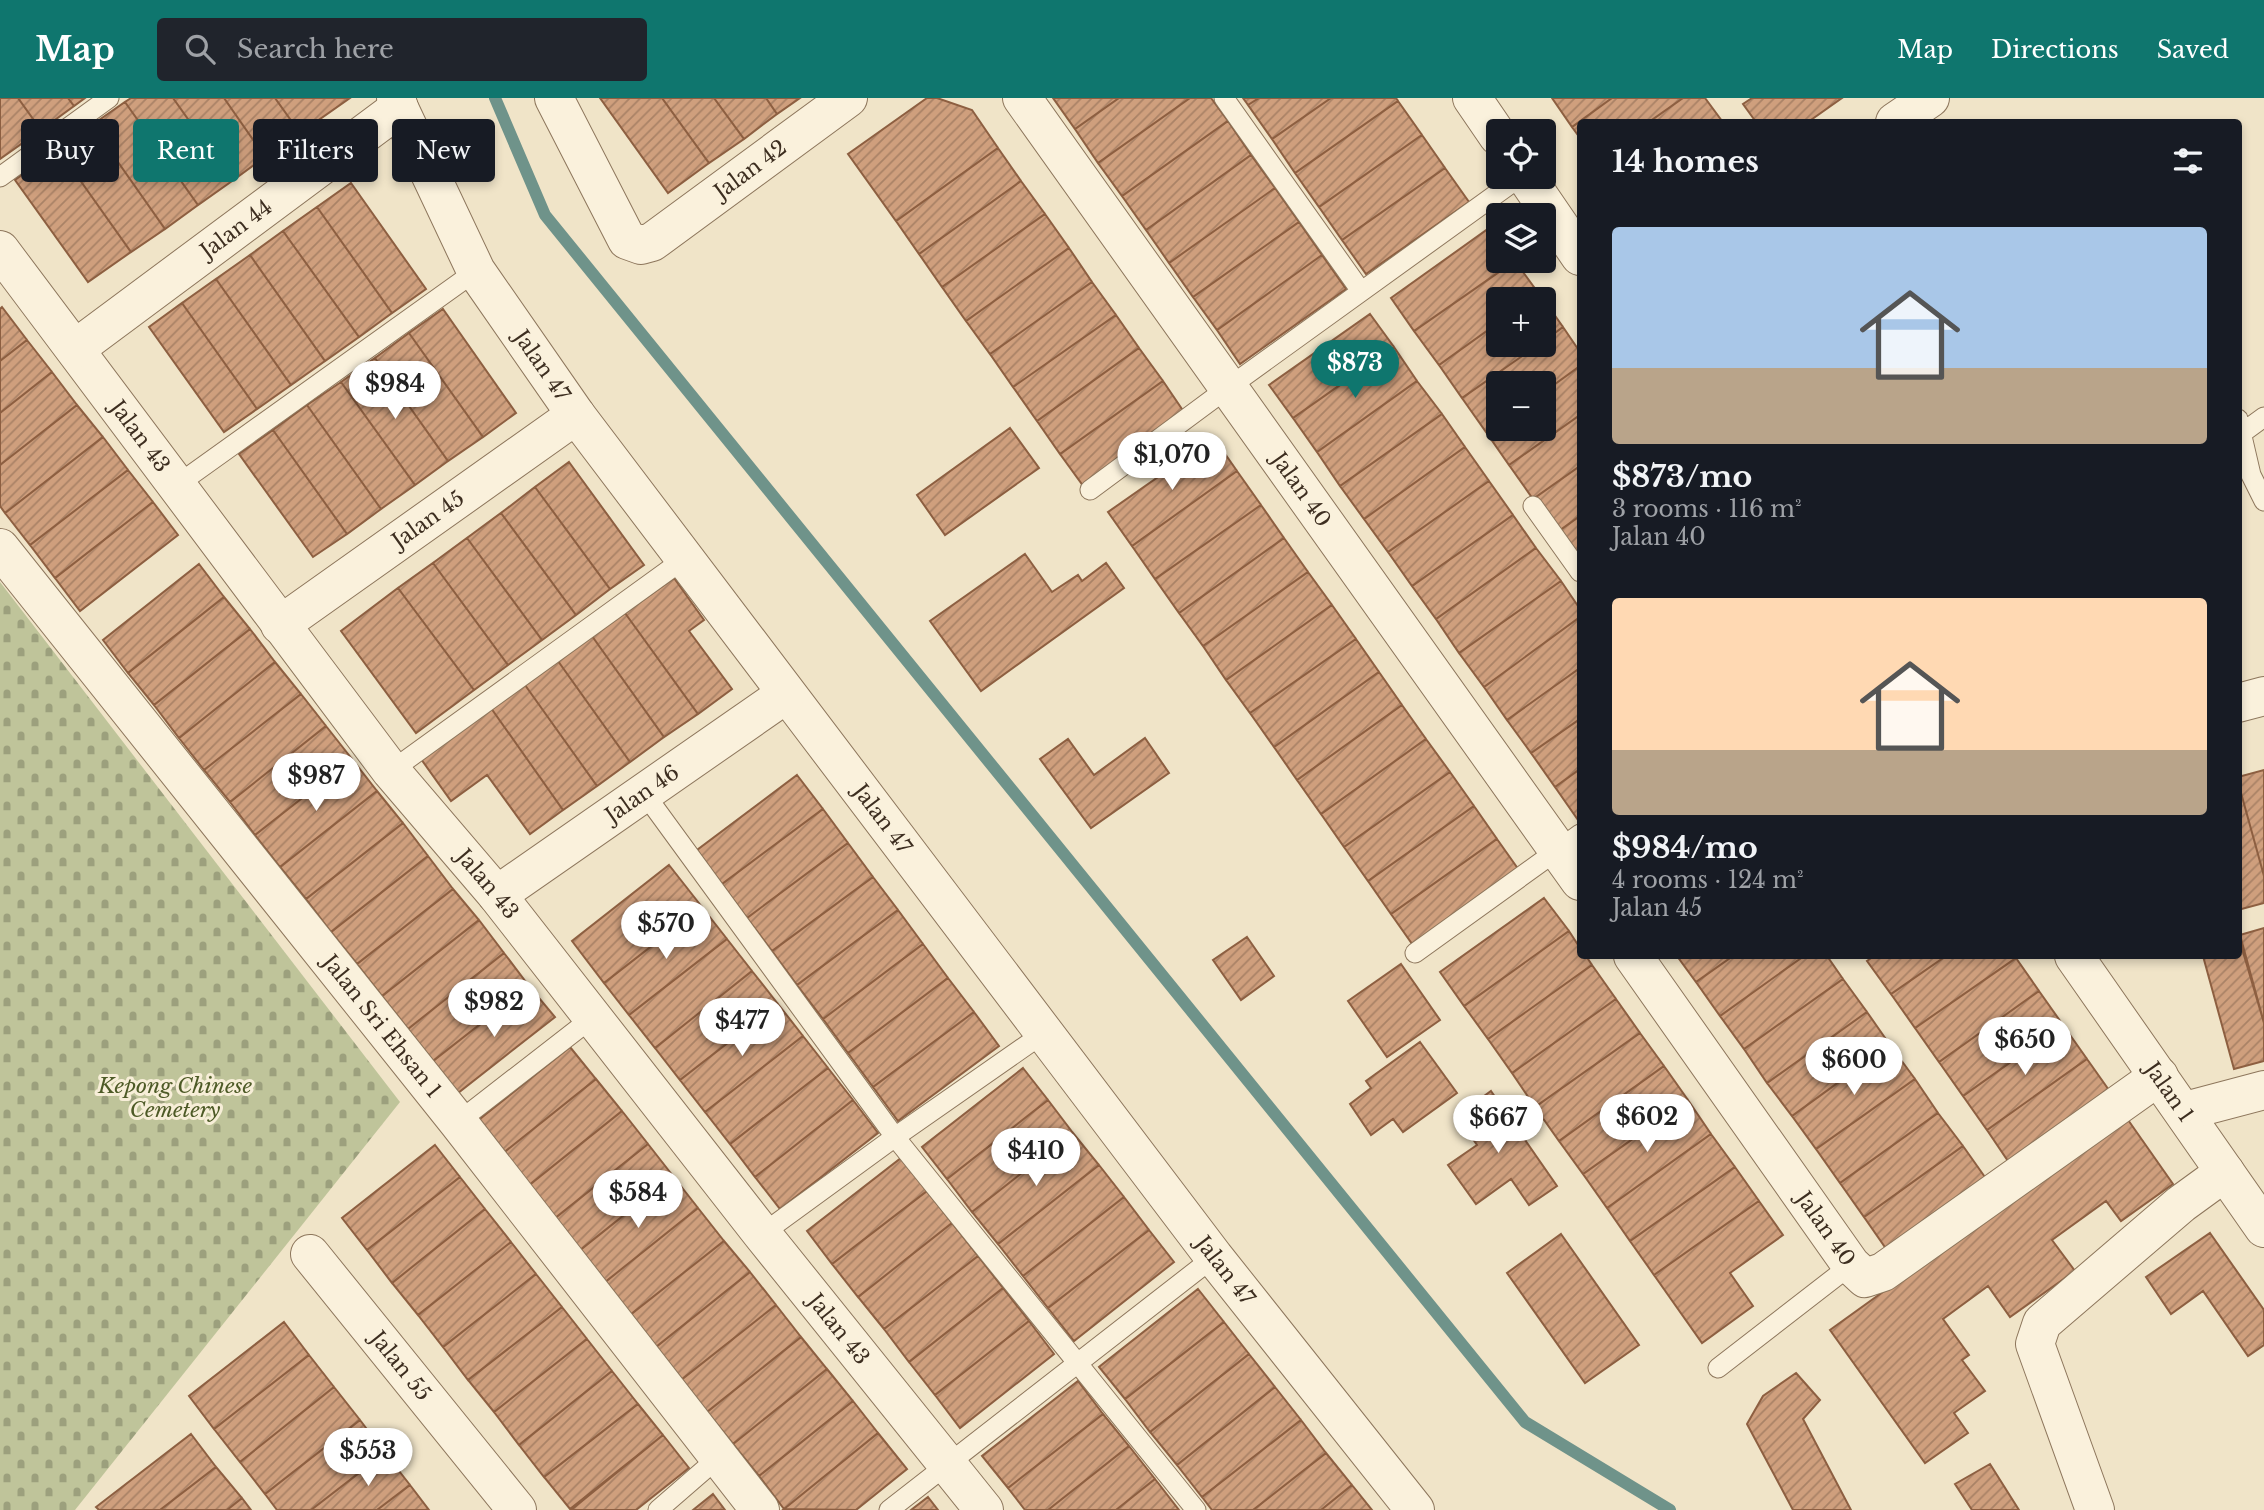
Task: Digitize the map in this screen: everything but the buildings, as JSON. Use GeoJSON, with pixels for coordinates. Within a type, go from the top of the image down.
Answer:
{"type":"FeatureCollection","features":[{"type":"Feature","properties":{"kind":"street","name":"Jalan 42"},"geometry":{"type":"LineString","coordinates":[[554,98],[627,240],[641,245],[652,242],[848,98]]}},
{"type":"Feature","properties":{"kind":"street","name":"Jalan 40"},"geometry":{"type":"LineString","coordinates":[[1022,98],[1229,387],[1569,841],[1577,870]]}},
{"type":"Feature","properties":{"kind":"street"},"geometry":{"type":"LineString","coordinates":[[1472,98],[1486,119]]}},
{"type":"Feature","properties":{"kind":"street"},"geometry":{"type":"LineString","coordinates":[[1899,119],[1930,98]]}},
{"type":"Feature","properties":{"kind":"street","name":"Jalan 47"},"geometry":{"type":"LineString","coordinates":[[398,103],[476,271],[576,415],[1214,1257],[1415,1510]]}},
{"type":"Feature","properties":{"kind":"street","name":"Jalan 44"},"geometry":{"type":"LineString","coordinates":[[75,349],[398,103]]}},
{"type":"Feature","properties":{"kind":"street"},"geometry":{"type":"LineString","coordinates":[[1534,189],[1577,252]]}},
{"type":"Feature","properties":{"kind":"street","name":"Jalan 43"},"geometry":{"type":"LineString","coordinates":[[0,250],[391,771],[497,895],[762,1234],[984,1510]]}},
{"type":"Feature","properties":{"kind":"street","name":"Jalan 45"},"geometry":{"type":"LineString","coordinates":[[280,625],[576,415]]}},
{"type":"Feature","properties":{"kind":"street","name":"Jalan Sri Ehsan 1"},"geometry":{"type":"LineString","coordinates":[[0,548],[458,1122],[760,1510]]}},
{"type":"Feature","properties":{"kind":"street","name":"Jalan 46"},"geometry":{"type":"LineString","coordinates":[[497,895],[786,694]]}},
{"type":"Feature","properties":{"kind":"street"},"geometry":{"type":"LineString","coordinates":[[2242,702],[2264,696]]}},
{"type":"Feature","properties":{"kind":"street","name":"Jalan 40"},"geometry":{"type":"LineString","coordinates":[[1635,959],[1851,1265],[1864,1278],[1883,1272],[2159,1076]]}},
{"type":"Feature","properties":{"kind":"street","name":"Jalan 1"},"geometry":{"type":"LineString","coordinates":[[2076,959],[2185,1111],[2264,1228]]}},
{"type":"Feature","properties":{"kind":"street"},"geometry":{"type":"LineString","coordinates":[[2185,1111],[2264,1090]]}},
{"type":"Feature","properties":{"kind":"street"},"geometry":{"type":"LineString","coordinates":[[2095,1510],[2035,1344],[2042,1324],[2180,1203],[2225,1172]]}},
{"type":"Feature","properties":{"kind":"street","name":"Jalan 55"},"geometry":{"type":"LineString","coordinates":[[310,1254],[517,1510]]}},
{"type":"Feature","properties":{"kind":"lane"},"geometry":{"type":"LineString","coordinates":[[0,177],[108,98]]}},
{"type":"Feature","properties":{"kind":"lane"},"geometry":{"type":"LineString","coordinates":[[1224,98],[1361,291]]}},
{"type":"Feature","properties":{"kind":"lane"},"geometry":{"type":"LineString","coordinates":[[1090,490],[1503,189]]}},
{"type":"Feature","properties":{"kind":"lane"},"geometry":{"type":"LineString","coordinates":[[177,485],[476,271]]}},
{"type":"Feature","properties":{"kind":"lane"},"geometry":{"type":"LineString","coordinates":[[2242,425],[2264,417]]}},
{"type":"Feature","properties":{"kind":"lane"},"geometry":{"type":"LineString","coordinates":[[2242,446],[2245,476],[2264,501]]}},
{"type":"Feature","properties":{"kind":"lane"},"geometry":{"type":"LineString","coordinates":[[1533,506],[1577,568]]}},
{"type":"Feature","properties":{"kind":"lane"},"geometry":{"type":"LineString","coordinates":[[391,771],[684,559]]}},
{"type":"Feature","properties":{"kind":"lane"},"geometry":{"type":"LineString","coordinates":[[644,793],[895,1137],[1196,1510]]}},
{"type":"Feature","properties":{"kind":"lane"},"geometry":{"type":"LineString","coordinates":[[1415,953],[1569,841]]}},
{"type":"Feature","properties":{"kind":"lane"},"geometry":{"type":"LineString","coordinates":[[458,1122],[592,1018]]}},
{"type":"Feature","properties":{"kind":"lane"},"geometry":{"type":"LineString","coordinates":[[762,1234],[1044,1033]]}},
{"type":"Feature","properties":{"kind":"lane"},"geometry":{"type":"LineString","coordinates":[[889,1510],[1214,1257]]}},
{"type":"Feature","properties":{"kind":"lane"},"geometry":{"type":"LineString","coordinates":[[1718,1368],[1851,1265]]}},
{"type":"Feature","properties":{"kind":"lane"},"geometry":{"type":"LineString","coordinates":[[658,1510],[719,1457]]}},
{"type":"Feature","properties":{"kind":"green space","name":"Kepong Chinese Cemetery"},"geometry":{"type":"Polygon","coordinates":[[[0,582],[400,1102],[75,1510],[0,1510],[0,582]]]}},
{"type":"Feature","properties":{"kind":"waterway"},"geometry":{"type":"LineString","coordinates":[[495,98],[545,215],[1525,1422],[1670,1510]]}}]}
